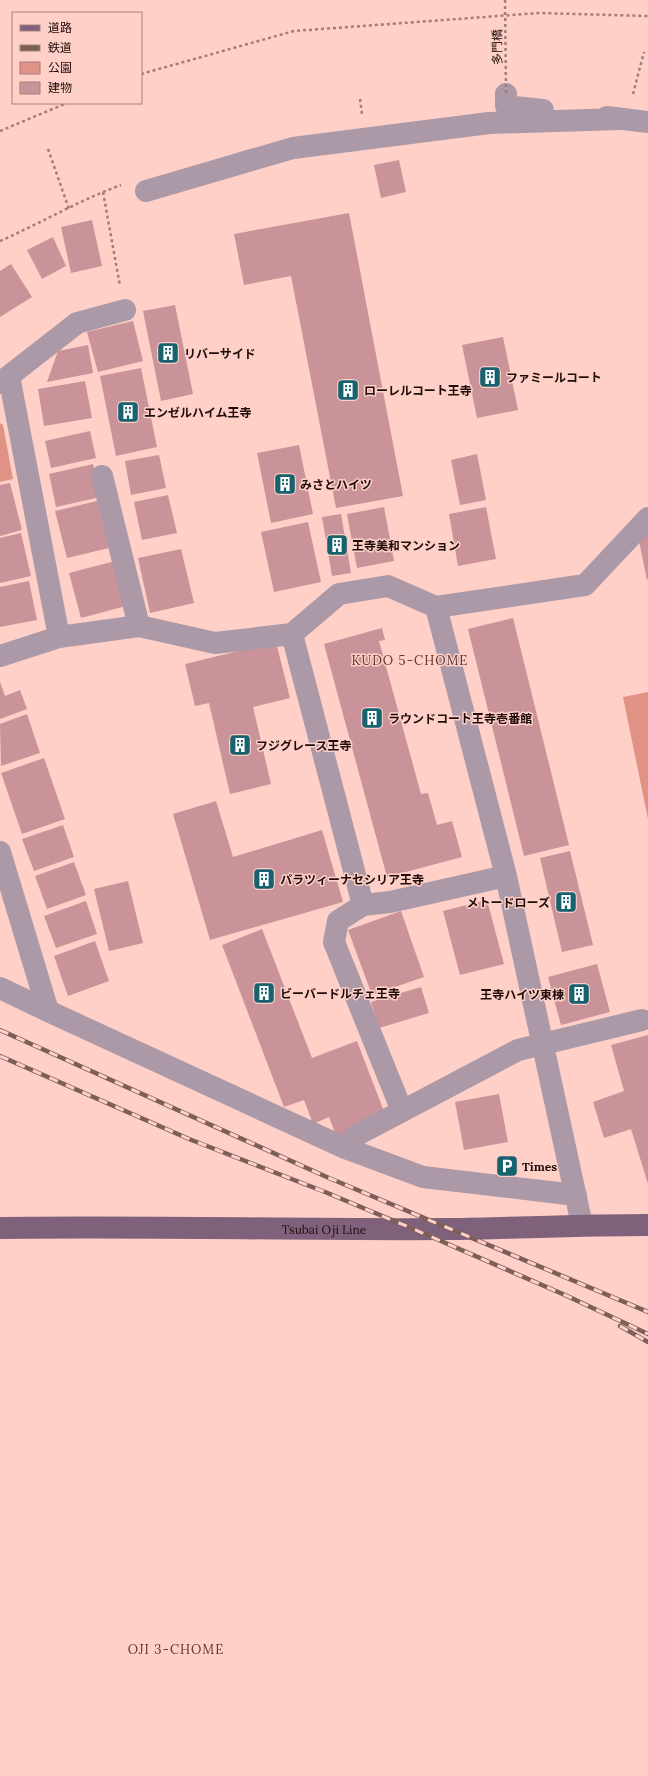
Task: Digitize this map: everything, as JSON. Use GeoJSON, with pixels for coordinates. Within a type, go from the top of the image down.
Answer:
{"type":"FeatureCollection","features":[{"type":"Feature","properties":{"kind":"main road","name":"Tsubai Oji Line"},"geometry":{"type":"LineString","coordinates":[[0,1228],[449,1228],[648,1225]]}},
{"type":"Feature","properties":{"kind":"street"},"geometry":{"type":"LineString","coordinates":[[506,94],[506,106],[648,122]]}},
{"type":"Feature","properties":{"kind":"street"},"geometry":{"type":"LineString","coordinates":[[146,191],[293,148],[489,123],[621,119]]}},
{"type":"Feature","properties":{"kind":"street"},"geometry":{"type":"LineString","coordinates":[[59,637],[5,380],[77,323],[125,310]]}},
{"type":"Feature","properties":{"kind":"street"},"geometry":{"type":"LineString","coordinates":[[102,476],[139,626]]}},
{"type":"Feature","properties":{"kind":"street"},"geometry":{"type":"LineString","coordinates":[[0,656],[59,637],[139,626],[215,643],[292,634],[339,594],[388,586],[436,607],[586,585],[646,518],[648,518]]}},
{"type":"Feature","properties":{"kind":"street"},"geometry":{"type":"LineString","coordinates":[[436,607],[506,876],[582,1225]]}},
{"type":"Feature","properties":{"kind":"street"},"geometry":{"type":"LineString","coordinates":[[292,634],[363,905]]}},
{"type":"Feature","properties":{"kind":"street"},"geometry":{"type":"LineString","coordinates":[[0,852],[48,1011]]}},
{"type":"Feature","properties":{"kind":"street"},"geometry":{"type":"LineString","coordinates":[[402,1111],[334,942],[338,921],[363,905],[390,902],[506,876]]}},
{"type":"Feature","properties":{"kind":"street"},"geometry":{"type":"LineString","coordinates":[[0,988],[345,1148],[423,1177],[576,1194]]}},
{"type":"Feature","properties":{"kind":"street"},"geometry":{"type":"LineString","coordinates":[[345,1148],[354,1136],[518,1050],[642,1020]]}},
{"type":"Feature","properties":{"kind":"path","name":"多門橋"},"geometry":{"type":"LineString","coordinates":[[505,0],[506,94]]}},
{"type":"Feature","properties":{"kind":"path"},"geometry":{"type":"LineString","coordinates":[[142,74],[294,31],[539,13],[648,16]]}},
{"type":"Feature","properties":{"kind":"path"},"geometry":{"type":"LineString","coordinates":[[632,100],[644,52]]}},
{"type":"Feature","properties":{"kind":"path"},"geometry":{"type":"LineString","coordinates":[[360,99],[362,116]]}},
{"type":"Feature","properties":{"kind":"path"},"geometry":{"type":"LineString","coordinates":[[0,131],[65,104]]}},
{"type":"Feature","properties":{"kind":"path"},"geometry":{"type":"LineString","coordinates":[[48,150],[69,209]]}},
{"type":"Feature","properties":{"kind":"path"},"geometry":{"type":"LineString","coordinates":[[103,192],[125,310]]}},
{"type":"Feature","properties":{"kind":"green space"},"geometry":{"type":"Polygon","coordinates":[[[0,423],[3,425],[13,479],[0,482],[0,423]]]}},
{"type":"Feature","properties":{"kind":"green space"},"geometry":{"type":"Polygon","coordinates":[[[648,692],[648,819],[623,697],[648,692]]]}},
{"type":"Feature","properties":{"kind":"building"},"geometry":{"type":"Polygon","coordinates":[[[399,160],[406,192],[381,198],[374,165],[399,160]]]}},
{"type":"Feature","properties":{"kind":"building","name":"ローレルコート王寺"},"geometry":{"type":"Polygon","coordinates":[[[349,213],[403,496],[336,508],[291,276],[244,285],[234,234],[349,213]]]}},
{"type":"Feature","properties":{"kind":"building"},"geometry":{"type":"Polygon","coordinates":[[[92,220],[102,266],[71,273],[61,227],[92,220]]]}},
{"type":"Feature","properties":{"kind":"building"},"geometry":{"type":"Polygon","coordinates":[[[53,237],[66,266],[42,279],[27,250],[53,237]]]}},
{"type":"Feature","properties":{"kind":"building"},"geometry":{"type":"Polygon","coordinates":[[[11,264],[32,297],[0,317],[0,271],[11,264]]]}},
{"type":"Feature","properties":{"kind":"building","name":"リバーサイド"},"geometry":{"type":"Polygon","coordinates":[[[175,305],[193,394],[161,401],[143,311],[175,305]]]}},
{"type":"Feature","properties":{"kind":"building"},"geometry":{"type":"Polygon","coordinates":[[[133,321],[143,361],[98,372],[87,332],[133,321]]]}},
{"type":"Feature","properties":{"kind":"building","name":"ファミールコート"},"geometry":{"type":"Polygon","coordinates":[[[503,337],[518,410],[477,418],[462,345],[503,337]]]}},
{"type":"Feature","properties":{"kind":"building"},"geometry":{"type":"Polygon","coordinates":[[[88,345],[93,373],[47,382],[58,351],[88,345]]]}},
{"type":"Feature","properties":{"kind":"building","name":"エンゼルハイム王寺"},"geometry":{"type":"Polygon","coordinates":[[[141,368],[157,447],[116,456],[100,376],[141,368]]]}},
{"type":"Feature","properties":{"kind":"building"},"geometry":{"type":"Polygon","coordinates":[[[85,381],[92,418],[44,426],[38,389],[85,381]]]}},
{"type":"Feature","properties":{"kind":"building"},"geometry":{"type":"Polygon","coordinates":[[[90,431],[96,458],[51,468],[45,441],[90,431]]]}},
{"type":"Feature","properties":{"kind":"building","name":"みさとハイツ"},"geometry":{"type":"Polygon","coordinates":[[[299,445],[313,514],[271,523],[257,453],[299,445]]]}},
{"type":"Feature","properties":{"kind":"building"},"geometry":{"type":"Polygon","coordinates":[[[477,454],[486,500],[460,505],[451,460],[477,454]]]}},
{"type":"Feature","properties":{"kind":"building"},"geometry":{"type":"Polygon","coordinates":[[[159,455],[166,488],[131,495],[125,461],[159,455]]]}},
{"type":"Feature","properties":{"kind":"building"},"geometry":{"type":"Polygon","coordinates":[[[93,464],[101,497],[56,507],[49,474],[93,464]]]}},
{"type":"Feature","properties":{"kind":"building"},"geometry":{"type":"Polygon","coordinates":[[[10,483],[22,530],[0,536],[0,485],[10,483]]]}},
{"type":"Feature","properties":{"kind":"building"},"geometry":{"type":"Polygon","coordinates":[[[168,495],[177,533],[142,540],[134,502],[168,495]]]}},
{"type":"Feature","properties":{"kind":"building"},"geometry":{"type":"Polygon","coordinates":[[[97,501],[109,548],[67,558],[55,511],[97,501]]]}},
{"type":"Feature","properties":{"kind":"building"},"geometry":{"type":"Polygon","coordinates":[[[384,507],[394,561],[357,568],[347,514],[384,507]]]}},
{"type":"Feature","properties":{"kind":"building"},"geometry":{"type":"Polygon","coordinates":[[[486,507],[496,559],[458,566],[449,514],[486,507]]]}},
{"type":"Feature","properties":{"kind":"building","name":"王寺美和マンション"},"geometry":{"type":"Polygon","coordinates":[[[341,514],[351,573],[332,576],[322,517],[341,514]]]}},
{"type":"Feature","properties":{"kind":"building"},"geometry":{"type":"Polygon","coordinates":[[[308,522],[321,582],[274,592],[261,532],[308,522]]]}},
{"type":"Feature","properties":{"kind":"building"},"geometry":{"type":"Polygon","coordinates":[[[21,533],[31,576],[0,583],[0,538],[21,533]]]}},
{"type":"Feature","properties":{"kind":"building"},"geometry":{"type":"Polygon","coordinates":[[[648,534],[648,579],[647,580],[638,536],[648,534]]]}},
{"type":"Feature","properties":{"kind":"building"},"geometry":{"type":"Polygon","coordinates":[[[181,549],[194,603],[150,613],[138,558],[181,549]]]}},
{"type":"Feature","properties":{"kind":"building"},"geometry":{"type":"Polygon","coordinates":[[[115,561],[126,606],[81,618],[69,573],[115,561]]]}},
{"type":"Feature","properties":{"kind":"building"},"geometry":{"type":"Polygon","coordinates":[[[29,581],[37,620],[0,627],[0,587],[29,581]]]}},
{"type":"Feature","properties":{"kind":"building"},"geometry":{"type":"Polygon","coordinates":[[[513,618],[569,845],[524,856],[468,629],[513,618]]]}},
{"type":"Feature","properties":{"kind":"building","name":"ラウンドコート王寺壱番館"},"geometry":{"type":"Polygon","coordinates":[[[382,628],[385,640],[379,641],[421,794],[428,793],[437,825],[452,821],[462,857],[387,877],[324,644],[382,628]]]}},
{"type":"Feature","properties":{"kind":"building","name":"フジグレース王寺"},"geometry":{"type":"Polygon","coordinates":[[[276,642],[290,698],[253,707],[271,784],[230,794],[209,703],[195,706],[185,664],[276,642]]]}},
{"type":"Feature","properties":{"kind":"building"},"geometry":{"type":"Polygon","coordinates":[[[0,682],[5,696],[20,690],[27,709],[0,719],[0,682]]]}},
{"type":"Feature","properties":{"kind":"building"},"geometry":{"type":"Polygon","coordinates":[[[27,714],[40,753],[1,766],[0,724],[27,714]]]}},
{"type":"Feature","properties":{"kind":"building"},"geometry":{"type":"Polygon","coordinates":[[[44,758],[65,819],[22,834],[1,773],[44,758]]]}},
{"type":"Feature","properties":{"kind":"building","name":"パラツィーナセシリア王寺"},"geometry":{"type":"Polygon","coordinates":[[[216,801],[233,857],[322,830],[343,902],[210,940],[173,814],[216,801]]]}},
{"type":"Feature","properties":{"kind":"building"},"geometry":{"type":"Polygon","coordinates":[[[63,825],[74,857],[34,871],[22,839],[63,825]]]}},
{"type":"Feature","properties":{"kind":"building","name":"メトードローズ"},"geometry":{"type":"Polygon","coordinates":[[[570,851],[593,945],[562,952],[540,858],[570,851]]]}},
{"type":"Feature","properties":{"kind":"building"},"geometry":{"type":"Polygon","coordinates":[[[74,862],[86,895],[47,909],[35,876],[74,862]]]}},
{"type":"Feature","properties":{"kind":"building"},"geometry":{"type":"Polygon","coordinates":[[[128,881],[143,943],[109,951],[94,889],[128,881]]]}},
{"type":"Feature","properties":{"kind":"building"},"geometry":{"type":"Polygon","coordinates":[[[487,900],[504,964],[460,975],[443,911],[487,900]]]}},
{"type":"Feature","properties":{"kind":"building"},"geometry":{"type":"Polygon","coordinates":[[[86,901],[97,934],[56,948],[44,916],[86,901]]]}},
{"type":"Feature","properties":{"kind":"building"},"geometry":{"type":"Polygon","coordinates":[[[401,911],[424,977],[372,995],[348,930],[401,911]]]}},
{"type":"Feature","properties":{"kind":"building","name":"ビーバードルチェ王寺"},"geometry":{"type":"Polygon","coordinates":[[[262,929],[312,1058],[357,1041],[388,1122],[338,1141],[329,1117],[313,1124],[304,1100],[284,1107],[222,945],[262,929]]]}},
{"type":"Feature","properties":{"kind":"building"},"geometry":{"type":"Polygon","coordinates":[[[95,941],[109,981],[68,996],[54,956],[95,941]]]}},
{"type":"Feature","properties":{"kind":"building","name":"王寺ハイツ東棟"},"geometry":{"type":"Polygon","coordinates":[[[597,964],[610,1012],[561,1025],[548,977],[597,964]]]}},
{"type":"Feature","properties":{"kind":"building"},"geometry":{"type":"Polygon","coordinates":[[[421,987],[429,1013],[379,1028],[371,1002],[421,987]]]}},
{"type":"Feature","properties":{"kind":"building"},"geometry":{"type":"Polygon","coordinates":[[[648,1035],[648,1184],[631,1129],[604,1138],[593,1102],[624,1091],[611,1045],[648,1035]]]}},
{"type":"Feature","properties":{"kind":"building"},"geometry":{"type":"Polygon","coordinates":[[[499,1094],[508,1142],[464,1150],[455,1102],[499,1094]]]}},
{"type":"Feature","properties":{"kind":"railway"},"geometry":{"type":"LineString","coordinates":[[0,1030],[329,1178],[648,1312]]}},
{"type":"Feature","properties":{"kind":"railway"},"geometry":{"type":"LineString","coordinates":[[0,1056],[189,1139],[325,1192],[411,1228],[565,1295],[648,1334]]}},
{"type":"Feature","properties":{"kind":"railway"},"geometry":{"type":"LineString","coordinates":[[620,1326],[648,1342]]}},
{"type":"Feature","properties":{"kind":"place","name":"リバーサイド"},"geometry":{"type":"Point","coordinates":[168,353]}},
{"type":"Feature","properties":{"kind":"place","name":"ファミールコート"},"geometry":{"type":"Point","coordinates":[490,377]}},
{"type":"Feature","properties":{"kind":"place","name":"ローレルコート王寺"},"geometry":{"type":"Point","coordinates":[348,390]}},
{"type":"Feature","properties":{"kind":"place","name":"エンゼルハイム王寺"},"geometry":{"type":"Point","coordinates":[128,412]}},
{"type":"Feature","properties":{"kind":"place","name":"みさとハイツ"},"geometry":{"type":"Point","coordinates":[285,484]}},
{"type":"Feature","properties":{"kind":"place","name":"王寺美和マンション"},"geometry":{"type":"Point","coordinates":[337,545]}},
{"type":"Feature","properties":{"kind":"place","name":"ラウンドコート王寺壱番館"},"geometry":{"type":"Point","coordinates":[372,718]}},
{"type":"Feature","properties":{"kind":"place","name":"フジグレース王寺"},"geometry":{"type":"Point","coordinates":[240,745]}},
{"type":"Feature","properties":{"kind":"place","name":"パラツィーナセシリア王寺"},"geometry":{"type":"Point","coordinates":[264,879]}},
{"type":"Feature","properties":{"kind":"place","name":"メトードローズ"},"geometry":{"type":"Point","coordinates":[566,902]}},
{"type":"Feature","properties":{"kind":"place","name":"ビーバードルチェ王寺"},"geometry":{"type":"Point","coordinates":[264,993]}},
{"type":"Feature","properties":{"kind":"place","name":"王寺ハイツ東棟"},"geometry":{"type":"Point","coordinates":[579,994]}},
{"type":"Feature","properties":{"kind":"place","name":"Times"},"geometry":{"type":"Point","coordinates":[507,1166]}},
{"type":"Feature","properties":{"kind":"district","name":"KUDO 5-CHOME"},"geometry":{"type":"Point","coordinates":[410,660]}},
{"type":"Feature","properties":{"kind":"district","name":"OJI 3-CHOME"},"geometry":{"type":"Point","coordinates":[176,1649]}}]}
